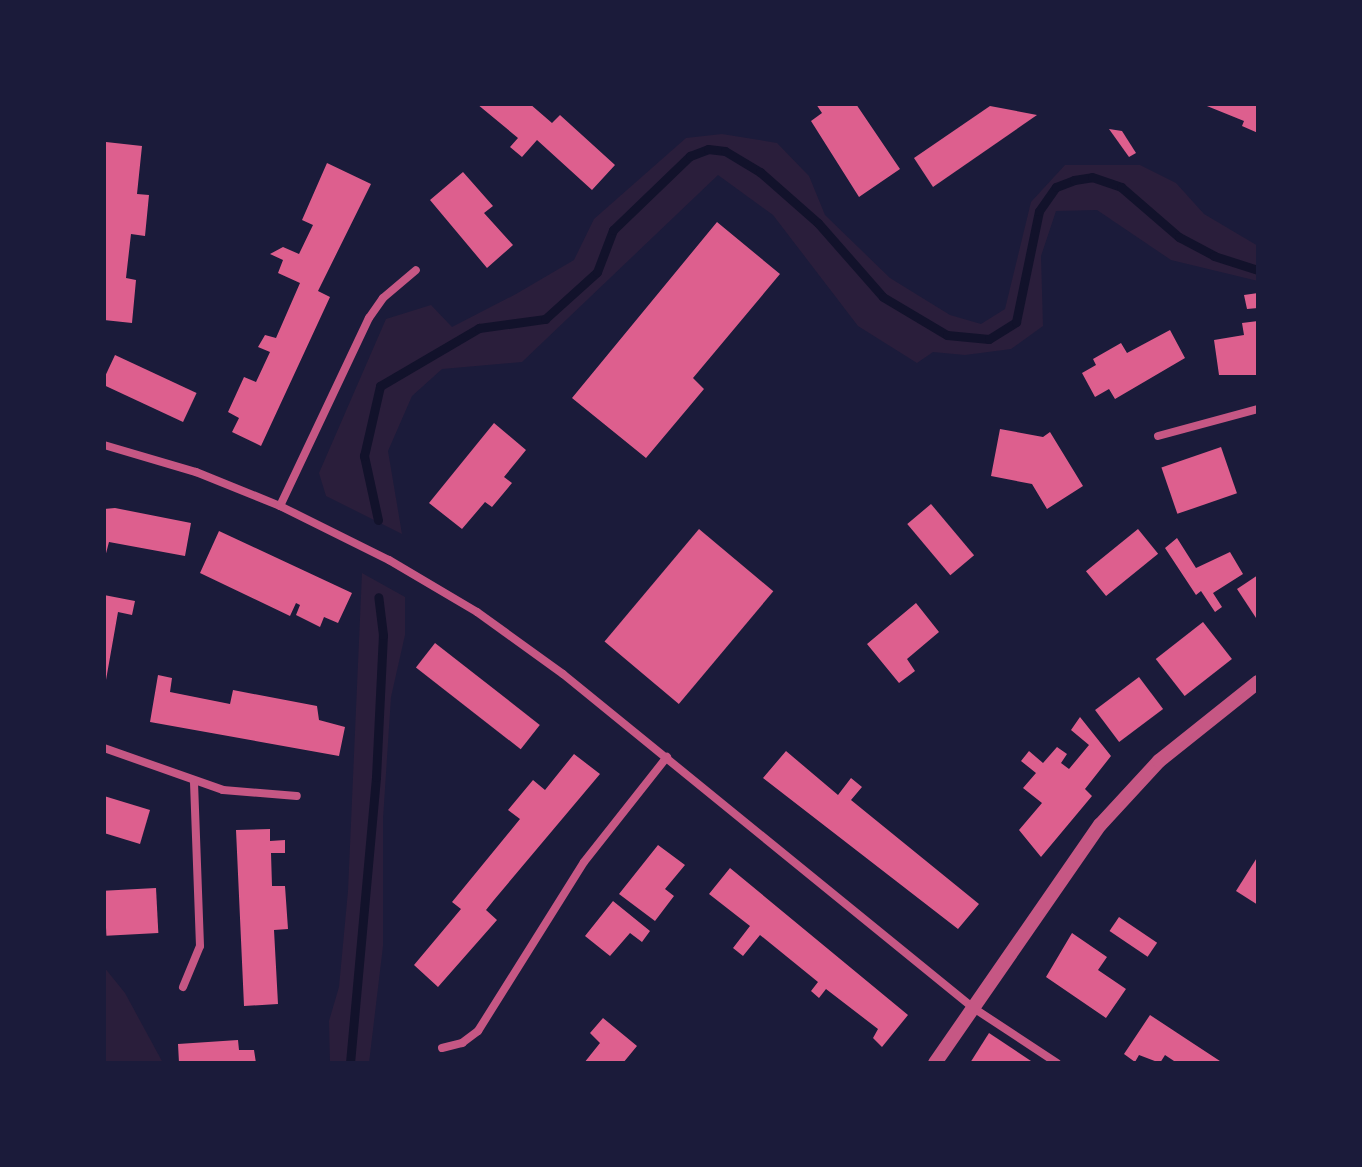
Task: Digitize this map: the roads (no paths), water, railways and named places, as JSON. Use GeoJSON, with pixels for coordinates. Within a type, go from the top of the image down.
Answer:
{"type":"FeatureCollection","features":[{"type":"Feature","properties":{"kind":"street"},"geometry":{"type":"LineString","coordinates":[[280,506],[369,318],[383,298],[416,270]]}},
{"type":"Feature","properties":{"kind":"street"},"geometry":{"type":"LineString","coordinates":[[1158,436],[1258,409]]}},
{"type":"Feature","properties":{"kind":"street"},"geometry":{"type":"LineString","coordinates":[[104,445],[196,472],[280,506],[389,560],[477,612],[527,645],[972,1007],[1057,1063]]}},
{"type":"Feature","properties":{"kind":"street"},"geometry":{"type":"LineString","coordinates":[[935,1063],[1077,854],[1132,788],[1186,737],[1258,682]]}},
{"type":"Feature","properties":{"kind":"street"},"geometry":{"type":"LineString","coordinates":[[104,748],[194,781],[251,795],[297,796]]}},
{"type":"Feature","properties":{"kind":"street"},"geometry":{"type":"LineString","coordinates":[[442,1048],[462,1043],[478,1031],[584,862],[667,757]]}},
{"type":"Feature","properties":{"kind":"street"},"geometry":{"type":"LineString","coordinates":[[183,987],[200,946],[194,781]]}},
{"type":"Feature","properties":{"kind":"waterway"},"geometry":{"type":"LineString","coordinates":[[378,520],[364,456],[380,386],[479,328],[545,319],[597,272],[613,230],[690,156],[708,149],[725,151],[760,172],[818,223],[883,297],[947,335],[989,339],[1016,322],[1039,211],[1056,187],[1074,180],[1092,177],[1121,187],[1179,237],[1214,256],[1258,270]]}},
{"type":"Feature","properties":{"kind":"waterway"},"geometry":{"type":"LineString","coordinates":[[350,1063],[376,777],[383,635],[378,597]]}}]}
